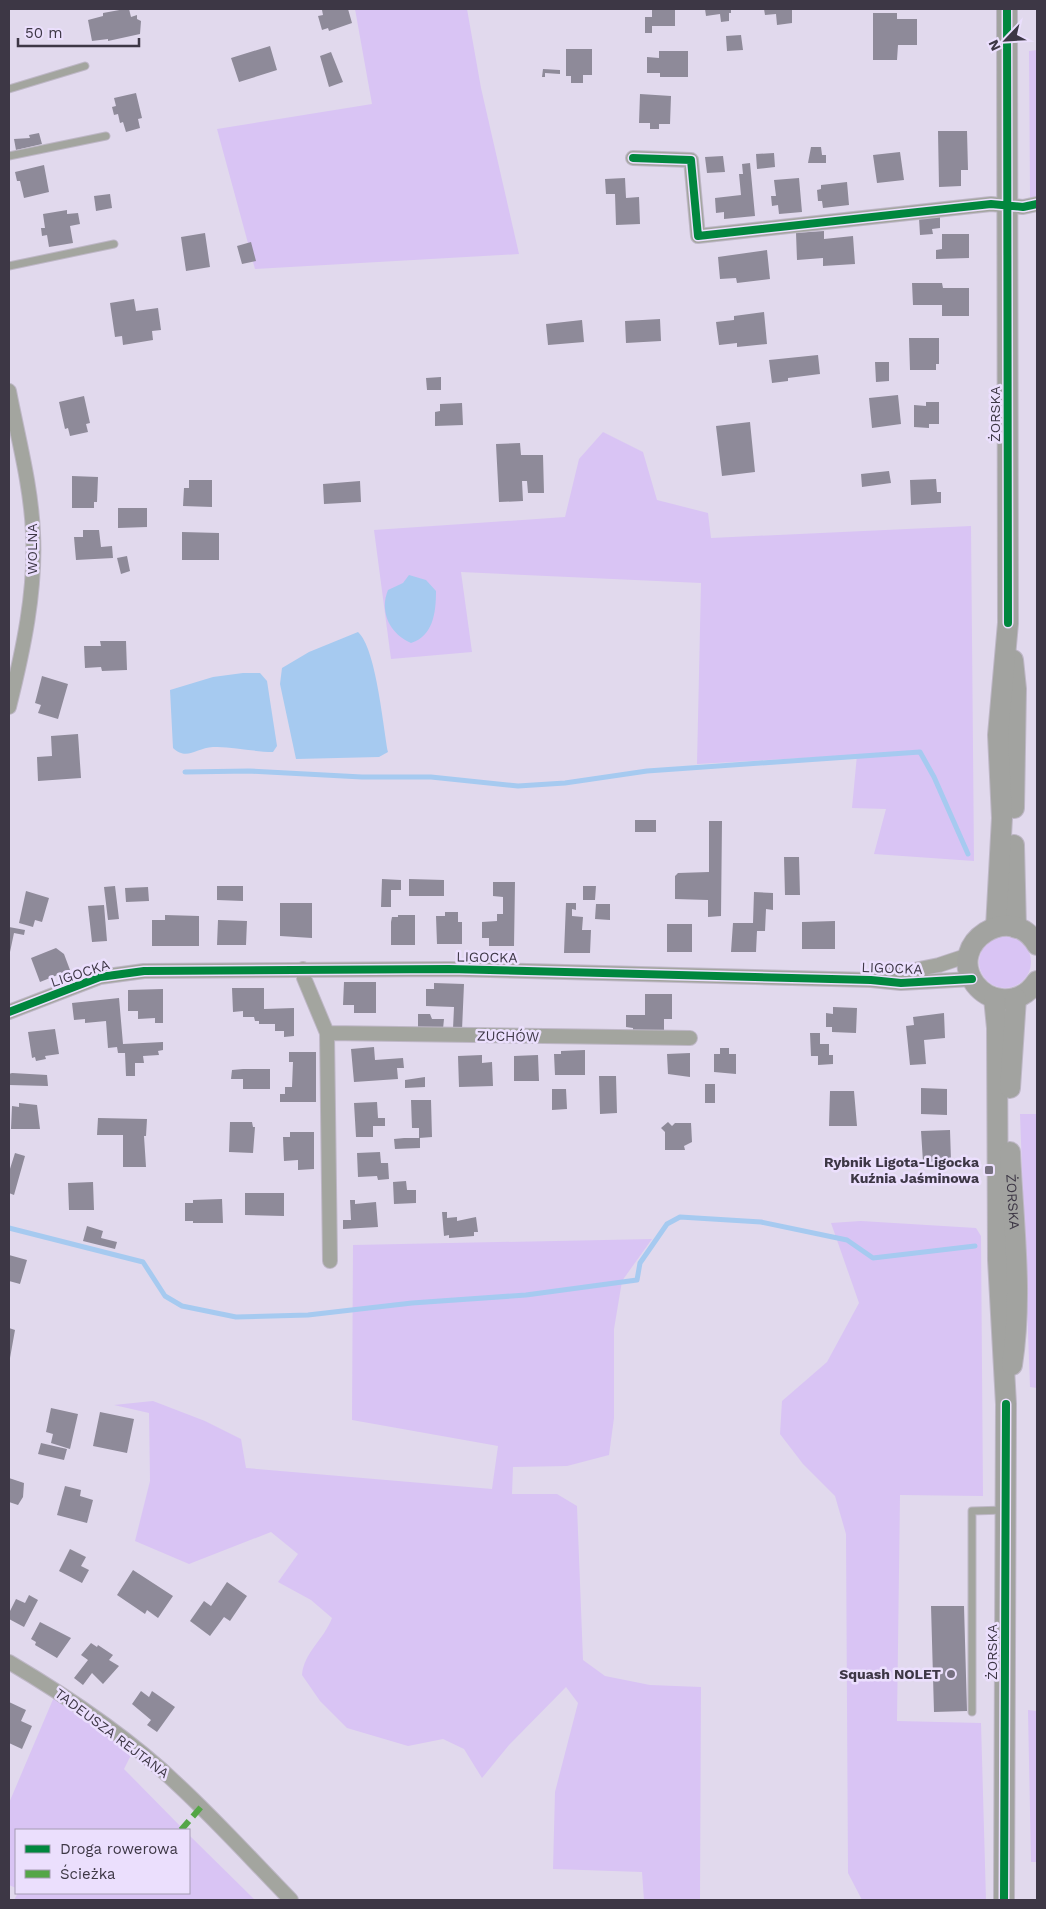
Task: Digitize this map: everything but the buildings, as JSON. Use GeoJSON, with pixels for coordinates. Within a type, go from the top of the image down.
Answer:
{"type":"FeatureCollection","features":[{"type":"Feature","properties":{"kind":"main road","name":"ŻORSKA"},"geometry":{"type":"LineString","coordinates":[[996,927],[1002,818],[998,736],[1008,623],[1007,9]]}},
{"type":"Feature","properties":{"kind":"main road","name":"ŻORSKA"},"geometry":{"type":"LineString","coordinates":[[1008,623],[1016,689],[1013,857],[1031,937]]}},
{"type":"Feature","properties":{"kind":"main road"},"geometry":{"type":"LineString","coordinates":[[1031,937],[996,927],[977,938],[969,956],[968,967],[972,979],[983,993],[994,998],[1016,998],[1028,992],[1037,981]]}},
{"type":"Feature","properties":{"kind":"main road","name":"ŻORSKA"},"geometry":{"type":"LineString","coordinates":[[994,998],[997,1028],[998,1260],[1006,1404],[1004,1900]]}},
{"type":"Feature","properties":{"kind":"main road","name":"ŻORSKA"},"geometry":{"type":"LineString","coordinates":[[1006,1404],[1016,1340],[1016,1249],[1010,1127],[1016,998]]}},
{"type":"Feature","properties":{"kind":"street"},"geometry":{"type":"LineString","coordinates":[[633,158],[691,160],[698,236],[991,204],[1023,207],[1037,204]]}},
{"type":"Feature","properties":{"kind":"street","name":"WOLNA"},"geometry":{"type":"LineString","coordinates":[[9,391],[28,492],[33,534],[30,601],[9,707]]}},
{"type":"Feature","properties":{"kind":"street","name":"LIGOCKA"},"geometry":{"type":"LineString","coordinates":[[871,980],[939,965],[969,956]]}},
{"type":"Feature","properties":{"kind":"street"},"geometry":{"type":"LineString","coordinates":[[303,969],[304,978],[327,1033],[330,1261]]}},
{"type":"Feature","properties":{"kind":"street","name":"LIGOCKA"},"geometry":{"type":"LineString","coordinates":[[9,1012],[88,981],[118,973],[179,970],[449,969],[871,980],[901,984],[972,979]]}},
{"type":"Feature","properties":{"kind":"street","name":"ZUCHÓW"},"geometry":{"type":"LineString","coordinates":[[327,1033],[690,1038]]}},
{"type":"Feature","properties":{"kind":"street","name":"TADEUSZA REJTANA"},"geometry":{"type":"LineString","coordinates":[[9,1662],[48,1685],[102,1722],[156,1764],[195,1801],[291,1900]]}},
{"type":"Feature","properties":{"kind":"lane"},"geometry":{"type":"LineString","coordinates":[[9,89],[85,66]]}},
{"type":"Feature","properties":{"kind":"lane"},"geometry":{"type":"LineString","coordinates":[[9,156],[106,136]]}},
{"type":"Feature","properties":{"kind":"lane"},"geometry":{"type":"LineString","coordinates":[[9,266],[114,244]]}},
{"type":"Feature","properties":{"kind":"lane"},"geometry":{"type":"LineString","coordinates":[[972,1712],[972,1511],[1006,1510]]}},
{"type":"Feature","properties":{"kind":"shaded area"},"geometry":{"type":"Polygon","coordinates":[[[355,9],[467,9],[481,88],[519,254],[255,269],[217,129],[372,104],[355,9]]]}},
{"type":"Feature","properties":{"kind":"shaded area"},"geometry":{"type":"Polygon","coordinates":[[[1037,50],[1037,197],[1030,198],[1029,51],[1037,50]]]}},
{"type":"Feature","properties":{"kind":"shaded area"},"geometry":{"type":"Polygon","coordinates":[[[603,432],[643,452],[657,500],[708,513],[711,538],[971,526],[974,861],[874,854],[886,809],[852,808],[857,755],[697,764],[701,583],[461,572],[472,652],[391,659],[374,530],[565,517],[579,459],[603,432]]]}},
{"type":"Feature","properties":{"kind":"shaded area"},"geometry":{"type":"Polygon","coordinates":[[[1005,936],[1015,938],[1023,944],[1029,952],[1031,962],[1029,972],[1023,980],[1015,986],[1005,988],[995,986],[987,980],[981,972],[979,962],[981,952],[987,944],[995,938],[1005,936]]]}},
{"type":"Feature","properties":{"kind":"shaded area"},"geometry":{"type":"Polygon","coordinates":[[[1020,1114],[1037,1114],[1037,1388],[1030,1387],[1020,1114]]]}},
{"type":"Feature","properties":{"kind":"shaded area"},"geometry":{"type":"Polygon","coordinates":[[[861,1221],[976,1228],[981,1236],[983,1496],[900,1495],[897,1721],[981,1723],[986,1900],[862,1900],[848,1873],[846,1534],[835,1496],[803,1464],[780,1434],[782,1401],[827,1362],[859,1303],[831,1223],[861,1221]]]}},
{"type":"Feature","properties":{"kind":"shaded area"},"geometry":{"type":"Polygon","coordinates":[[[652,1239],[622,1281],[614,1329],[614,1418],[609,1455],[567,1466],[513,1467],[512,1494],[557,1494],[577,1506],[583,1660],[605,1676],[650,1685],[701,1687],[700,1900],[644,1900],[642,1872],[553,1869],[555,1792],[578,1703],[566,1687],[509,1745],[482,1778],[464,1749],[443,1739],[408,1746],[347,1728],[320,1701],[302,1675],[306,1660],[332,1618],[311,1600],[278,1582],[298,1554],[271,1532],[189,1564],[135,1541],[150,1481],[149,1413],[114,1405],[153,1401],[205,1421],[241,1439],[246,1468],[492,1489],[498,1446],[352,1420],[353,1245],[652,1239]]]}},
{"type":"Feature","properties":{"kind":"shaded area"},"geometry":{"type":"Polygon","coordinates":[[[54,1697],[132,1753],[124,1769],[183,1829],[15,1829],[15,1888],[9,1885],[9,1803],[54,1697]]]}},
{"type":"Feature","properties":{"kind":"shaded area"},"geometry":{"type":"Polygon","coordinates":[[[1028,1710],[1037,1711],[1037,1862],[1031,1862],[1028,1710]]]}},
{"type":"Feature","properties":{"kind":"shaded area"},"geometry":{"type":"Polygon","coordinates":[[[190,1836],[255,1900],[14,1900],[17,1894],[190,1894],[190,1836]]]}},
{"type":"Feature","properties":{"kind":"water"},"geometry":{"type":"Polygon","coordinates":[[[409,575],[426,580],[436,591],[432,623],[424,635],[411,643],[397,634],[392,628],[388,621],[385,606],[388,590],[403,583],[409,575]]]}},
{"type":"Feature","properties":{"kind":"water"},"geometry":{"type":"Polygon","coordinates":[[[358,632],[370,654],[374,670],[388,752],[379,757],[296,759],[280,684],[282,668],[309,652],[358,632]]]}},
{"type":"Feature","properties":{"kind":"water"},"geometry":{"type":"Polygon","coordinates":[[[260,673],[267,681],[277,746],[273,752],[213,747],[187,754],[178,752],[173,748],[170,690],[213,677],[260,673]]]}},
{"type":"Feature","properties":{"kind":"waterway"},"geometry":{"type":"LineString","coordinates":[[185,772],[249,771],[362,777],[431,777],[518,786],[565,783],[647,771],[920,752],[934,777],[968,854]]}},
{"type":"Feature","properties":{"kind":"waterway"},"geometry":{"type":"LineString","coordinates":[[9,1228],[143,1262],[165,1296],[182,1306],[236,1317],[308,1315],[412,1303],[526,1295],[637,1280],[640,1263],[667,1224],[680,1217],[761,1222],[847,1240],[873,1258],[975,1246]]}},
{"type":"Feature","properties":{"kind":"marked path"},"geometry":{"type":"LineString","coordinates":[[182,1829],[201,1807]]}},
{"type":"Feature","properties":{"kind":"cycle path"},"geometry":{"type":"LineString","coordinates":[[1007,9],[1008,623]]}},
{"type":"Feature","properties":{"kind":"cycle path"},"geometry":{"type":"LineString","coordinates":[[633,158],[691,160],[698,236],[991,204],[1023,207],[1037,204]]}},
{"type":"Feature","properties":{"kind":"cycle path"},"geometry":{"type":"LineString","coordinates":[[9,1012],[100,977],[144,971],[449,969],[871,980],[901,983],[972,979]]}},
{"type":"Feature","properties":{"kind":"cycle path"},"geometry":{"type":"LineString","coordinates":[[1004,1900],[1006,1404]]}},
{"type":"Feature","properties":{"kind":"place","name":"Rybnik Ligota-Ligocka Kuźnia Jaśminowa"},"geometry":{"type":"Point","coordinates":[989,1170]}},
{"type":"Feature","properties":{"kind":"place","name":"Squash NOLET"},"geometry":{"type":"Point","coordinates":[951,1674]}}]}
